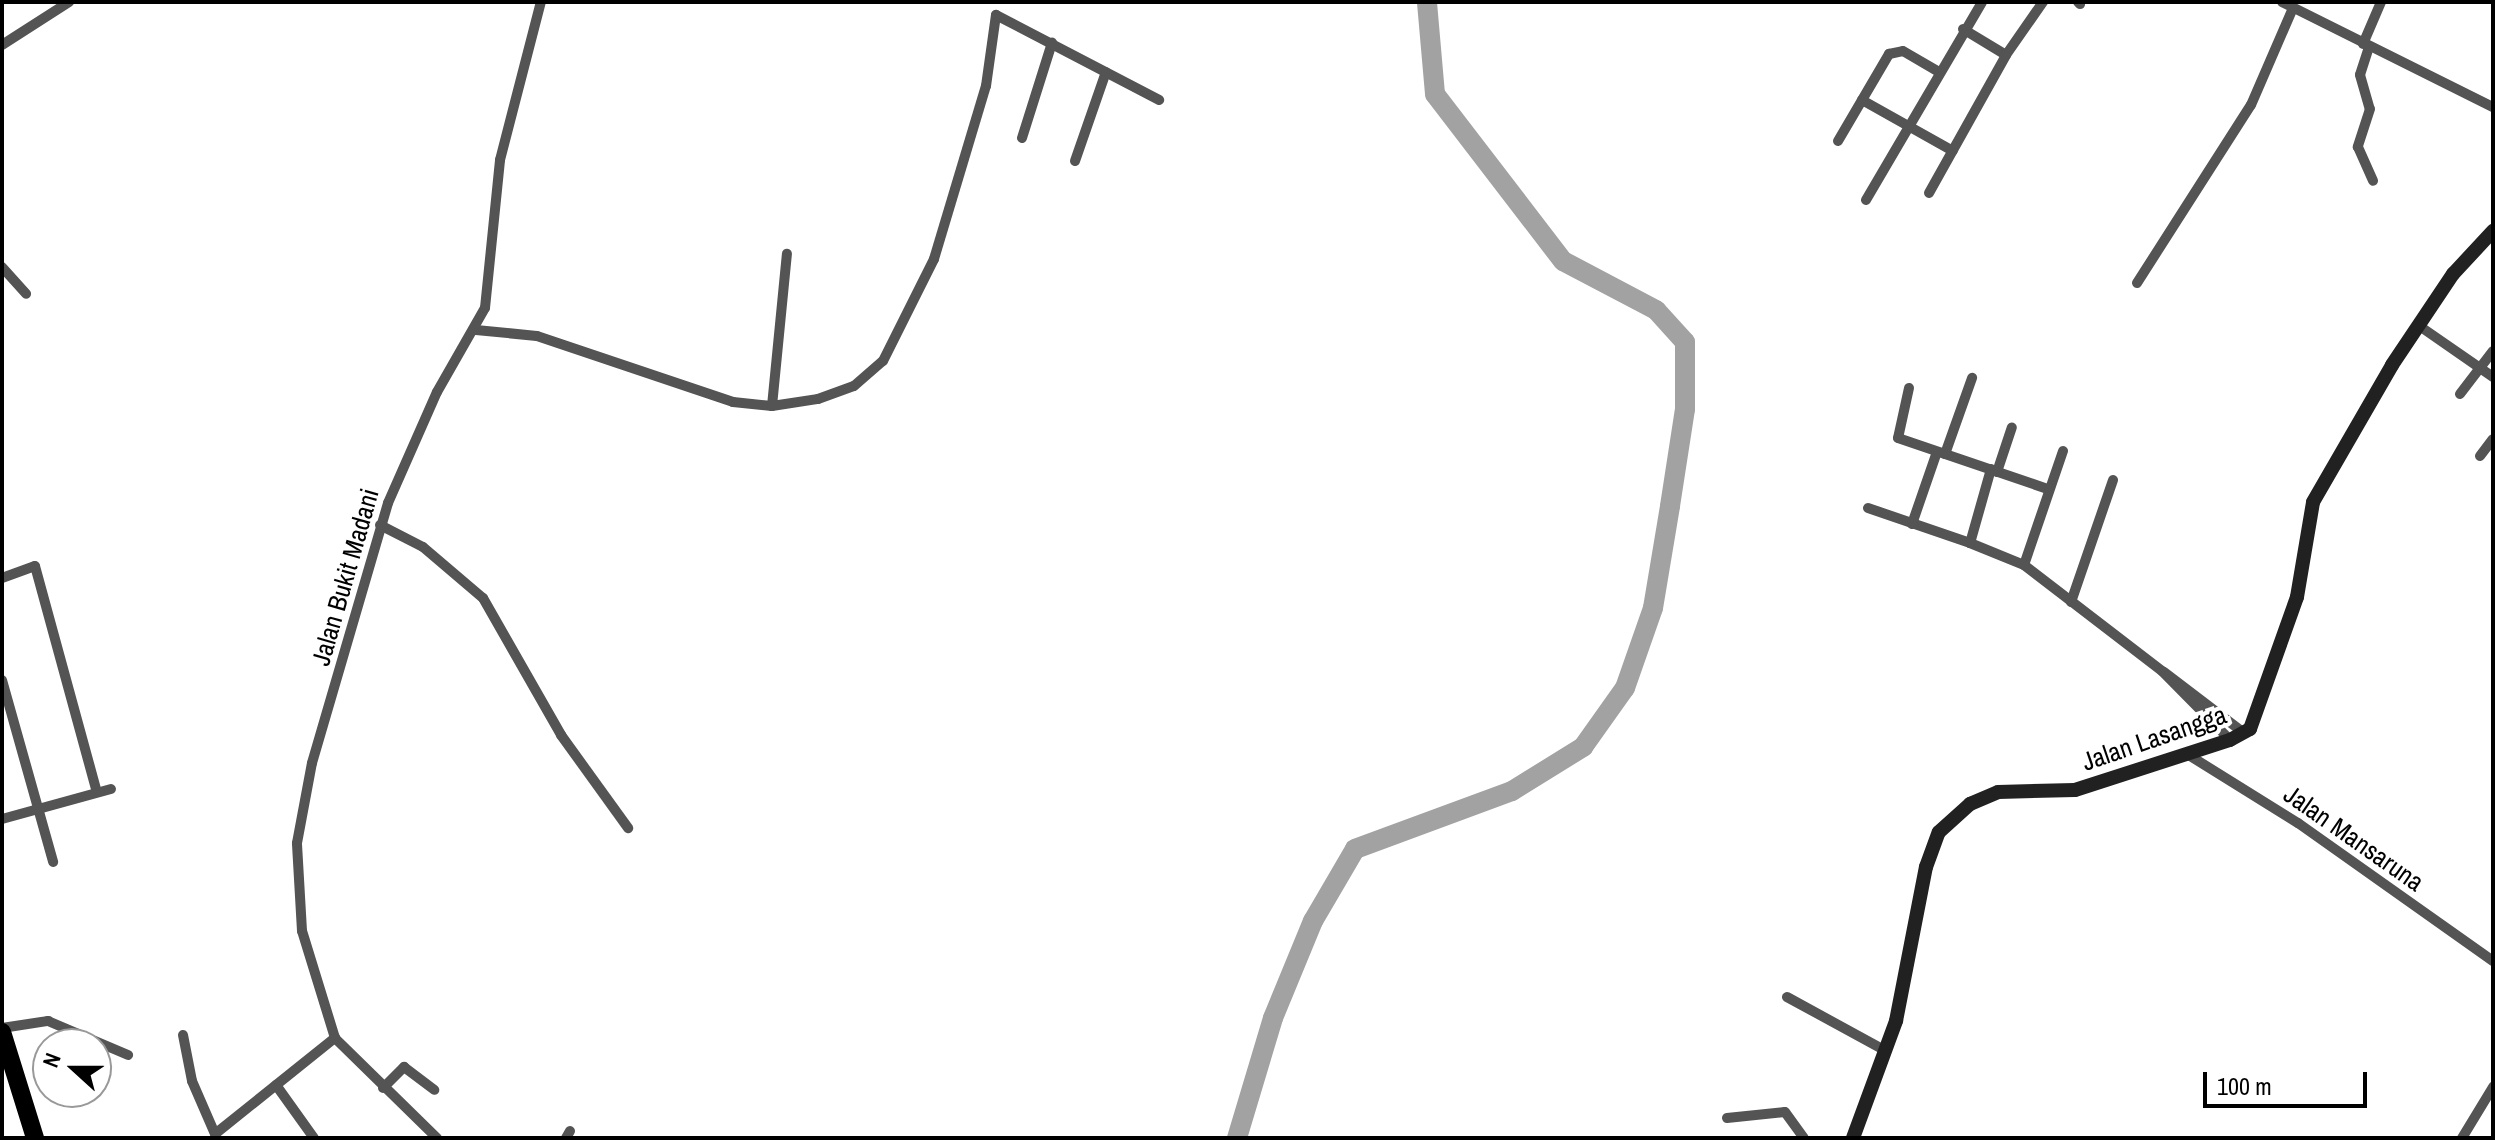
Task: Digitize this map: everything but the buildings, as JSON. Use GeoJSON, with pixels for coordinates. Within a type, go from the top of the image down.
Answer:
{"type":"FeatureCollection","features":[{"type":"Feature","properties":{"kind":"highway"},"geometry":{"type":"LineString","coordinates":[[2,1030],[35,1138]]}},
{"type":"Feature","properties":{"kind":"street"},"geometry":{"type":"LineString","coordinates":[[2,45],[69,2]]}},
{"type":"Feature","properties":{"kind":"street","name":"Jalan Bukit Madani"},"geometry":{"type":"LineString","coordinates":[[437,1138],[335,1038],[302,931],[297,843],[312,763],[380,525],[437,392],[476,330],[490,280],[500,160],[541,2]]}},
{"type":"Feature","properties":{"kind":"street"},"geometry":{"type":"LineString","coordinates":[[1866,200],[1963,29],[1982,2]]}},
{"type":"Feature","properties":{"kind":"street"},"geometry":{"type":"LineString","coordinates":[[1929,193],[2006,55],[2043,2]]}},
{"type":"Feature","properties":{"kind":"street"},"geometry":{"type":"LineString","coordinates":[[2282,2],[2493,107]]}},
{"type":"Feature","properties":{"kind":"street"},"geometry":{"type":"LineString","coordinates":[[2373,181],[2358,147],[2370,109],[2360,75],[2381,2]]}},
{"type":"Feature","properties":{"kind":"street"},"geometry":{"type":"LineString","coordinates":[[2137,283],[2251,105],[2293,8]]}},
{"type":"Feature","properties":{"kind":"street"},"geometry":{"type":"LineString","coordinates":[[476,330],[537,336],[733,402],[772,406],[818,399],[854,386],[883,361],[939,244],[986,86],[996,15],[1159,100]]}},
{"type":"Feature","properties":{"kind":"street"},"geometry":{"type":"LineString","coordinates":[[1963,29],[2006,55]]}},
{"type":"Feature","properties":{"kind":"street"},"geometry":{"type":"LineString","coordinates":[[1022,138],[1052,43]]}},
{"type":"Feature","properties":{"kind":"street"},"geometry":{"type":"LineString","coordinates":[[1838,141],[1891,54],[1903,51],[1939,72]]}},
{"type":"Feature","properties":{"kind":"street"},"geometry":{"type":"LineString","coordinates":[[1075,161],[1106,72]]}},
{"type":"Feature","properties":{"kind":"street"},"geometry":{"type":"LineString","coordinates":[[1862,100],[1953,151]]}},
{"type":"Feature","properties":{"kind":"street","name":"Jalan Lasangga"},"geometry":{"type":"LineString","coordinates":[[1853,1138],[1886,1051],[1931,849],[1947,823],[1970,804],[1998,792],[2075,790],[2237,737],[2254,722],[2295,607],[2313,502],[2418,325],[2453,274],[2493,231]]}},
{"type":"Feature","properties":{"kind":"street"},"geometry":{"type":"LineString","coordinates":[[772,406],[787,254]]}},
{"type":"Feature","properties":{"kind":"street"},"geometry":{"type":"LineString","coordinates":[[2,267],[26,294]]}},
{"type":"Feature","properties":{"kind":"street"},"geometry":{"type":"LineString","coordinates":[[2418,325],[2493,377]]}},
{"type":"Feature","properties":{"kind":"street"},"geometry":{"type":"LineString","coordinates":[[2460,394],[2493,351]]}},
{"type":"Feature","properties":{"kind":"street"},"geometry":{"type":"LineString","coordinates":[[1912,524],[1972,378]]}},
{"type":"Feature","properties":{"kind":"street"},"geometry":{"type":"LineString","coordinates":[[1909,388],[1895,434],[2048,489]]}},
{"type":"Feature","properties":{"kind":"street"},"geometry":{"type":"LineString","coordinates":[[1970,543],[2012,427]]}},
{"type":"Feature","properties":{"kind":"street"},"geometry":{"type":"LineString","coordinates":[[2480,456],[2493,439]]}},
{"type":"Feature","properties":{"kind":"street"},"geometry":{"type":"LineString","coordinates":[[2024,565],[2063,451]]}},
{"type":"Feature","properties":{"kind":"street"},"geometry":{"type":"LineString","coordinates":[[2071,602],[2113,480]]}},
{"type":"Feature","properties":{"kind":"street"},"geometry":{"type":"LineString","coordinates":[[1868,508],[2024,565],[2162,671],[2176,677],[2237,737]]}},
{"type":"Feature","properties":{"kind":"street"},"geometry":{"type":"LineString","coordinates":[[380,525],[423,547],[483,598],[561,735],[628,828]]}},
{"type":"Feature","properties":{"kind":"street"},"geometry":{"type":"LineString","coordinates":[[2,578],[35,566],[97,792]]}},
{"type":"Feature","properties":{"kind":"street"},"geometry":{"type":"LineString","coordinates":[[2,680],[53,862]]}},
{"type":"Feature","properties":{"kind":"street","name":"Jalan Mansaruna"},"geometry":{"type":"LineString","coordinates":[[2187,754],[2298,823],[2493,961]]}},
{"type":"Feature","properties":{"kind":"street"},"geometry":{"type":"LineString","coordinates":[[2,819],[111,789]]}},
{"type":"Feature","properties":{"kind":"street"},"geometry":{"type":"LineString","coordinates":[[1787,997],[1886,1051]]}},
{"type":"Feature","properties":{"kind":"street"},"geometry":{"type":"LineString","coordinates":[[2,1030],[48,1021],[128,1055]]}},
{"type":"Feature","properties":{"kind":"street"},"geometry":{"type":"LineString","coordinates":[[183,1035],[192,1081],[216,1136]]}},
{"type":"Feature","properties":{"kind":"street"},"geometry":{"type":"LineString","coordinates":[[203,1138],[216,1136],[335,1038]]}},
{"type":"Feature","properties":{"kind":"street"},"geometry":{"type":"LineString","coordinates":[[383,1088],[404,1067],[434,1090]]}},
{"type":"Feature","properties":{"kind":"street"},"geometry":{"type":"LineString","coordinates":[[276,1085],[314,1138]]}},
{"type":"Feature","properties":{"kind":"street"},"geometry":{"type":"LineString","coordinates":[[2462,1138],[2493,1087]]}},
{"type":"Feature","properties":{"kind":"street"},"geometry":{"type":"LineString","coordinates":[[1727,1118],[1785,1112],[1804,1138]]}},
{"type":"Feature","properties":{"kind":"waterway"},"geometry":{"type":"LineString","coordinates":[[1237,1138],[1273,1018],[1313,921],[1355,849],[1512,791],[1583,747],[1625,688],[1653,608],[1685,409],[1685,342],[1656,310],[1563,261],[1435,94],[1427,2]]}}]}
